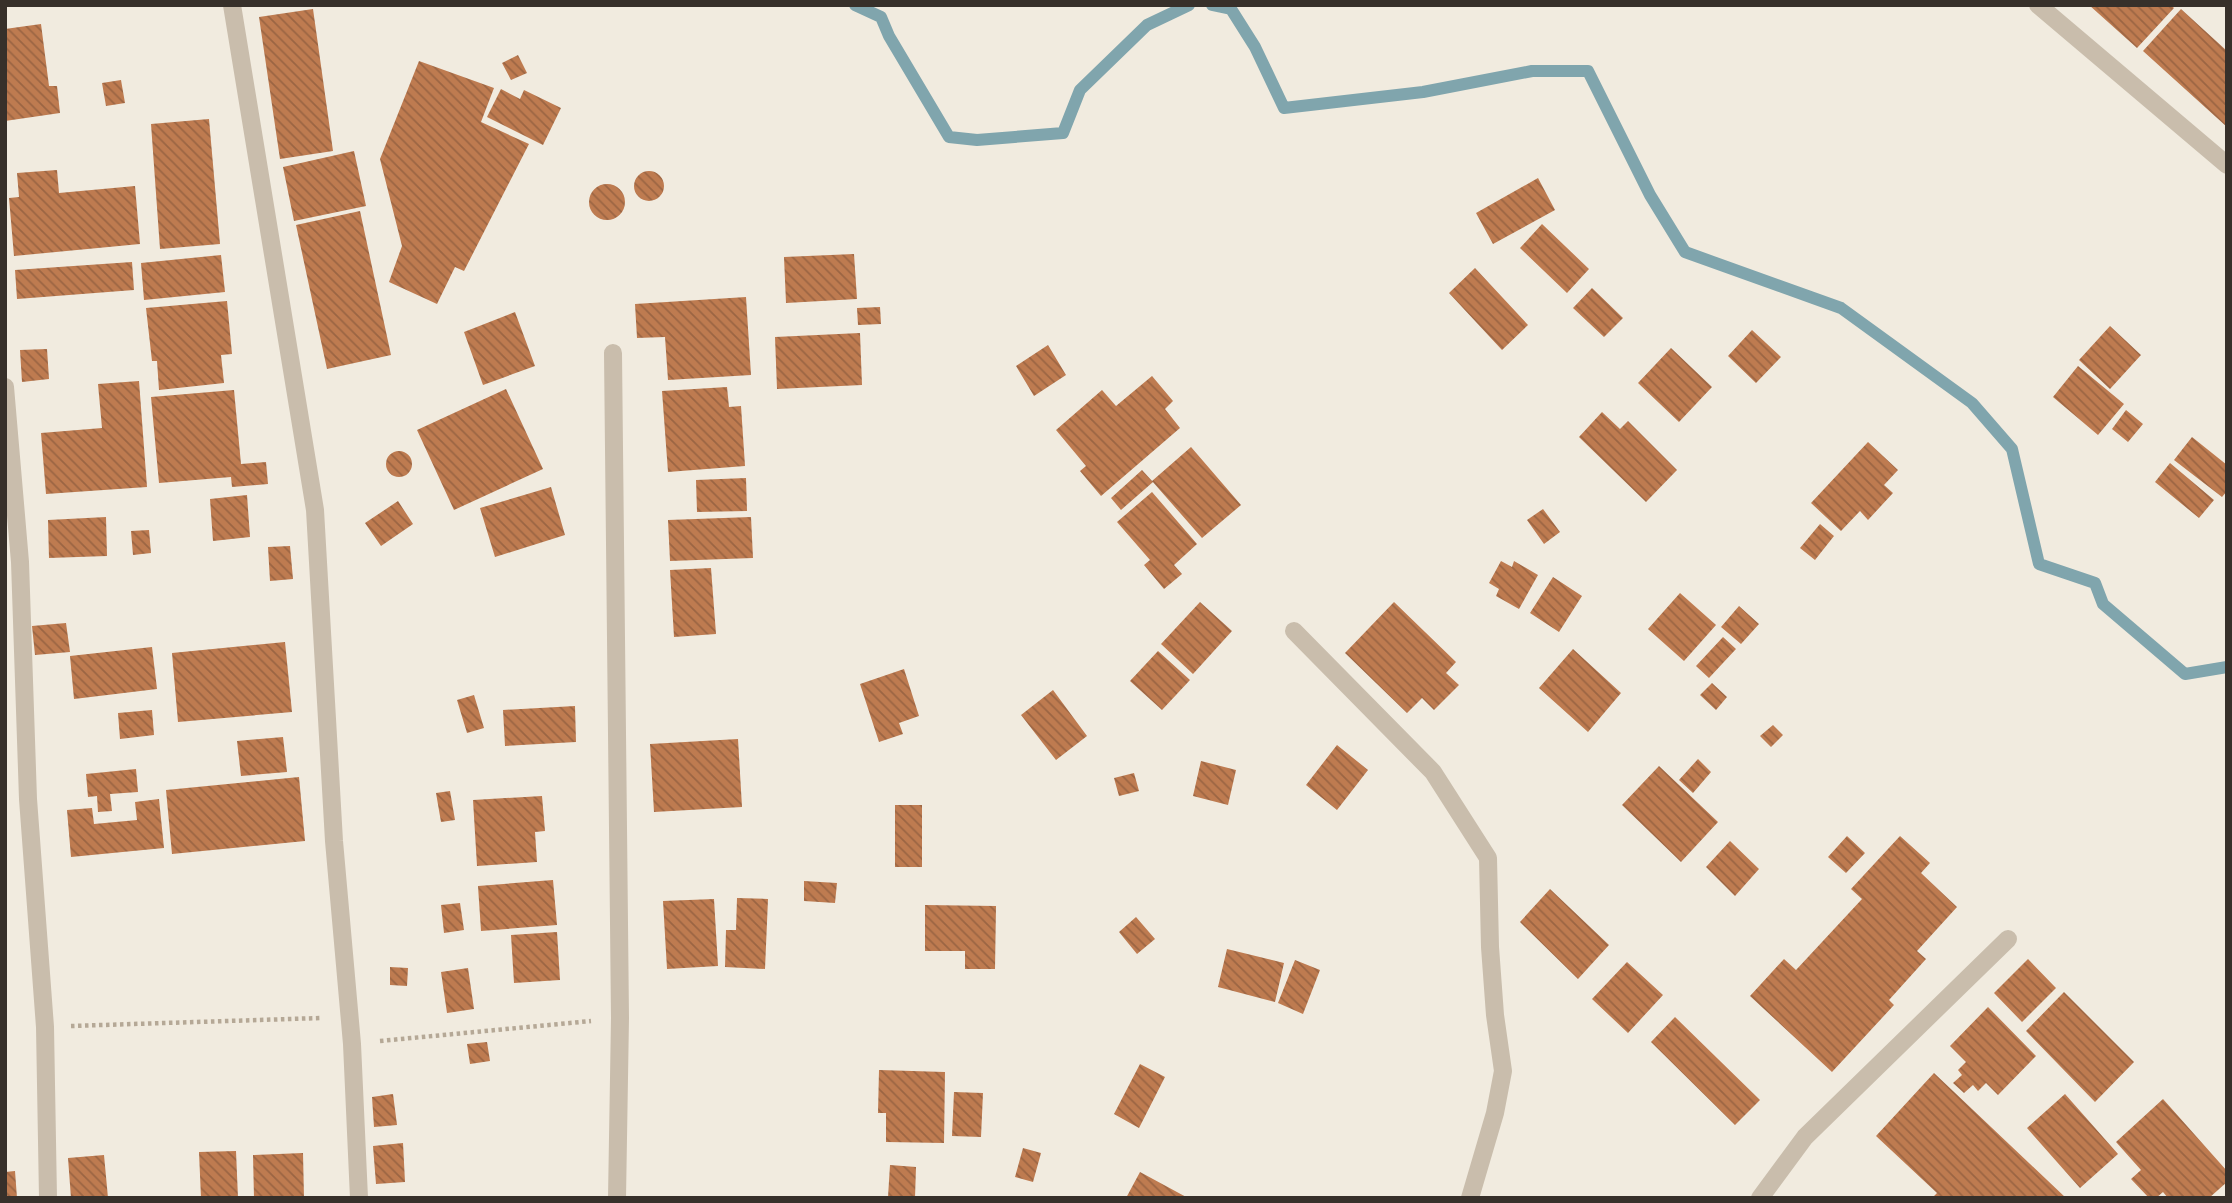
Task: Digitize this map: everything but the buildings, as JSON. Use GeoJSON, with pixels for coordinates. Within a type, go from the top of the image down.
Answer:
{"type":"FeatureCollection","features":[{"type":"Feature","properties":{"kind":"street"},"geometry":{"type":"LineString","coordinates":[[232,5],[315,510],[334,841],[352,1044],[359,1198]]}},
{"type":"Feature","properties":{"kind":"street"},"geometry":{"type":"LineString","coordinates":[[2038,5],[2227,165]]}},
{"type":"Feature","properties":{"kind":"street"},"geometry":{"type":"LineString","coordinates":[[613,353],[620,1018],[618,1198]]}},
{"type":"Feature","properties":{"kind":"street"},"geometry":{"type":"LineString","coordinates":[[5,387],[20,562],[28,799],[45,1027],[48,1198]]}},
{"type":"Feature","properties":{"kind":"street"},"geometry":{"type":"LineString","coordinates":[[1294,631],[1433,772],[1488,858],[1490,947],[1495,1015],[1503,1071],[1495,1114],[1470,1198]]}},
{"type":"Feature","properties":{"kind":"street"},"geometry":{"type":"LineString","coordinates":[[1760,1198],[1805,1137],[2008,939]]}},
{"type":"Feature","properties":{"kind":"path"},"geometry":{"type":"LineString","coordinates":[[45,1027],[349,1017]]}},
{"type":"Feature","properties":{"kind":"path"},"geometry":{"type":"LineString","coordinates":[[352,1044],[620,1018]]}},
{"type":"Feature","properties":{"kind":"waterway"},"geometry":{"type":"LineString","coordinates":[[855,5],[881,17],[889,36],[949,137],[977,140],[1063,133],[1080,90],[1147,25],[1189,5]]}},
{"type":"Feature","properties":{"kind":"waterway"},"geometry":{"type":"LineString","coordinates":[[1212,5],[1231,9],[1255,47],[1284,108],[1423,92],[1532,71],[1588,71],[1650,195],[1685,252],[1841,308],[1972,403],[2012,449],[2039,564],[2095,583],[2103,604],[2185,674],[2227,667]]}}]}
